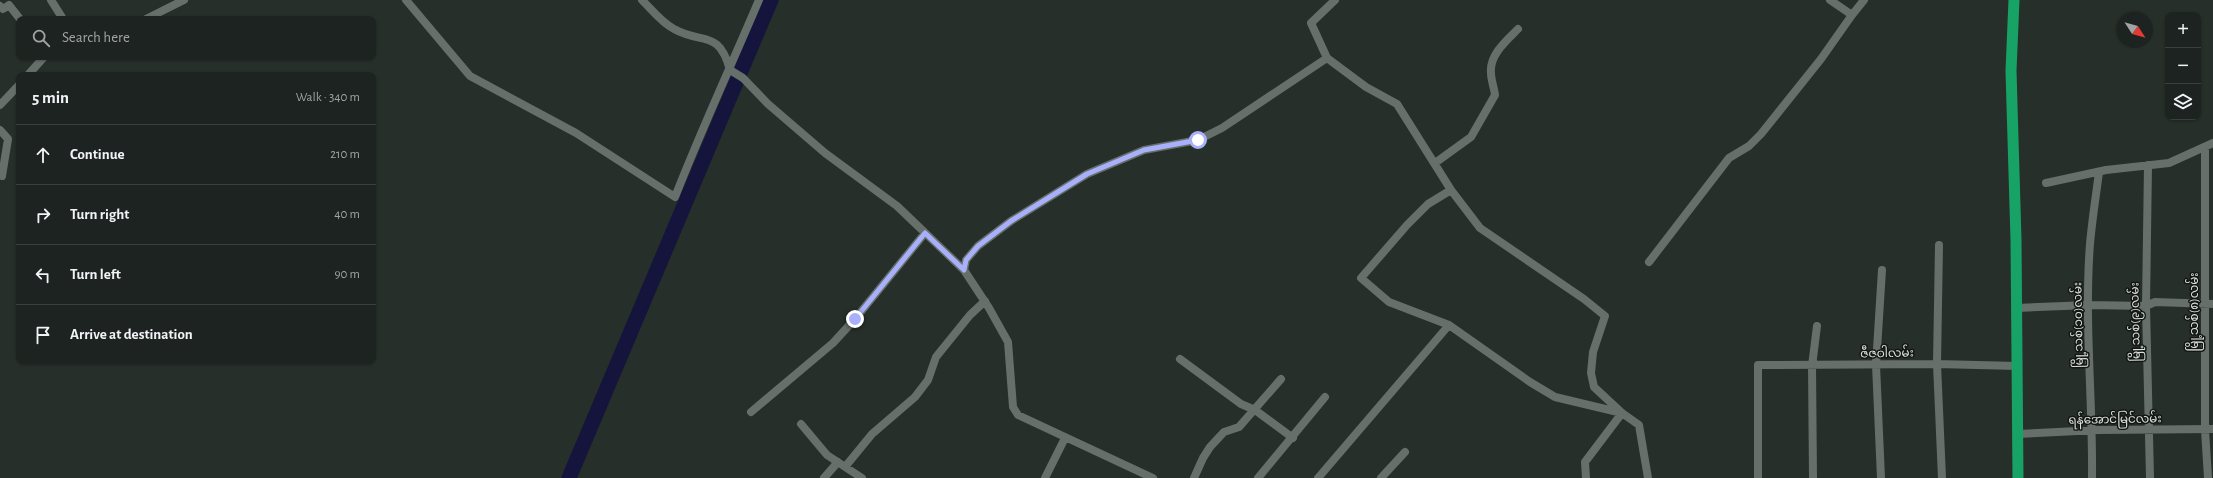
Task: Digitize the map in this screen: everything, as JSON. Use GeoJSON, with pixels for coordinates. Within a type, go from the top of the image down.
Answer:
{"type":"FeatureCollection","features":[{"type":"Feature","properties":{"kind":"highway"},"geometry":{"type":"LineString","coordinates":[[2014,0],[2011,71],[2018,478]]}},
{"type":"Feature","properties":{"kind":"street"},"geometry":{"type":"LineString","coordinates":[[51,0],[61,16]]}},
{"type":"Feature","properties":{"kind":"street"},"geometry":{"type":"LineString","coordinates":[[152,16],[184,0]]}},
{"type":"Feature","properties":{"kind":"street"},"geometry":{"type":"LineString","coordinates":[[406,0],[470,76],[576,133],[675,197],[697,141],[730,70],[759,0]]}},
{"type":"Feature","properties":{"kind":"street"},"geometry":{"type":"LineString","coordinates":[[642,0],[674,29],[688,35],[710,39],[724,51],[730,70],[743,78],[768,104],[825,153],[898,206],[964,270],[985,301],[1008,342],[1013,407],[1018,415],[1153,478]]}},
{"type":"Feature","properties":{"kind":"street"},"geometry":{"type":"LineString","coordinates":[[1335,0],[1311,23],[1327,58],[1366,87],[1397,104],[1436,163],[1451,190],[1480,228],[1584,299],[1605,316],[1593,352],[1592,373],[1594,387],[1622,413],[1639,425],[1648,478]]}},
{"type":"Feature","properties":{"kind":"street"},"geometry":{"type":"LineString","coordinates":[[1830,0],[1852,15]]}},
{"type":"Feature","properties":{"kind":"street"},"geometry":{"type":"LineString","coordinates":[[1649,262],[1729,158],[1749,146],[1761,134],[1821,59],[1864,0]]}},
{"type":"Feature","properties":{"kind":"street"},"geometry":{"type":"LineString","coordinates":[[0,6],[3,9],[9,5],[18,16]]}},
{"type":"Feature","properties":{"kind":"street"},"geometry":{"type":"LineString","coordinates":[[1436,163],[1471,137],[1495,95],[1490,72],[1493,62],[1501,46],[1518,29]]}},
{"type":"Feature","properties":{"kind":"street"},"geometry":{"type":"LineString","coordinates":[[964,270],[966,260],[978,246],[1011,221],[1063,188],[1087,174],[1144,150],[1198,140],[1222,128],[1327,58]]}},
{"type":"Feature","properties":{"kind":"street"},"geometry":{"type":"LineString","coordinates":[[31,72],[41,60]]}},
{"type":"Feature","properties":{"kind":"street"},"geometry":{"type":"LineString","coordinates":[[0,105],[16,88]]}},
{"type":"Feature","properties":{"kind":"street"},"geometry":{"type":"LineString","coordinates":[[0,130],[8,140],[2,176]]}},
{"type":"Feature","properties":{"kind":"street"},"geometry":{"type":"LineString","coordinates":[[2046,183],[2099,172],[2169,163],[2209,145]]}},
{"type":"Feature","properties":{"kind":"street","name":"မြို့သစ်(၈)လမ်း"},"geometry":{"type":"LineString","coordinates":[[2208,478],[2210,304],[2209,145]]}},
{"type":"Feature","properties":{"kind":"street","name":"မြို့သစ်(၉)လမ်း"},"geometry":{"type":"LineString","coordinates":[[2148,165],[2146,306],[2150,478]]}},
{"type":"Feature","properties":{"kind":"street","name":"မြို့သစ်(၁၀)လမ်း"},"geometry":{"type":"LineString","coordinates":[[2092,478],[2093,430],[2089,305],[2090,244],[2099,172]]}},
{"type":"Feature","properties":{"kind":"street"},"geometry":{"type":"LineString","coordinates":[[1451,190],[1428,204],[1407,224],[1361,278],[1389,302],[1449,325],[1530,382],[1554,396],[1622,413]]}},
{"type":"Feature","properties":{"kind":"street"},"geometry":{"type":"LineString","coordinates":[[751,412],[833,343],[855,319],[925,233]]}},
{"type":"Feature","properties":{"kind":"street"},"geometry":{"type":"LineString","coordinates":[[1939,245],[1937,364],[1942,478]]}},
{"type":"Feature","properties":{"kind":"street"},"geometry":{"type":"LineString","coordinates":[[1881,478],[1876,366],[1882,270]]}},
{"type":"Feature","properties":{"kind":"street"},"geometry":{"type":"LineString","coordinates":[[845,467],[872,434],[915,397],[928,380],[936,357],[970,315],[985,301]]}},
{"type":"Feature","properties":{"kind":"street"},"geometry":{"type":"LineString","coordinates":[[2016,308],[2089,305],[2146,306],[2155,302],[2210,304]]}},
{"type":"Feature","properties":{"kind":"street"},"geometry":{"type":"LineString","coordinates":[[1318,478],[1449,325]]}},
{"type":"Feature","properties":{"kind":"street"},"geometry":{"type":"LineString","coordinates":[[1813,478],[1812,366],[1817,326]]}},
{"type":"Feature","properties":{"kind":"street"},"geometry":{"type":"LineString","coordinates":[[1180,359],[1241,404],[1255,410],[1293,438]]}},
{"type":"Feature","properties":{"kind":"street","name":"ဇီဇဝါလမ်း"},"geometry":{"type":"LineString","coordinates":[[1758,478],[1758,365],[1876,366],[1937,364],[2017,366]]}},
{"type":"Feature","properties":{"kind":"street"},"geometry":{"type":"LineString","coordinates":[[1194,478],[1203,458],[1224,432],[1239,426],[1255,410],[1281,379]]}},
{"type":"Feature","properties":{"kind":"street"},"geometry":{"type":"LineString","coordinates":[[1258,478],[1293,438],[1325,397]]}},
{"type":"Feature","properties":{"kind":"street"},"geometry":{"type":"LineString","coordinates":[[1586,478],[1585,462],[1622,413]]}},
{"type":"Feature","properties":{"kind":"street"},"geometry":{"type":"LineString","coordinates":[[801,424],[827,455],[862,478]]}},
{"type":"Feature","properties":{"kind":"street","name":"ရန်အောင်မြင်လမ်း"},"geometry":{"type":"LineString","coordinates":[[2017,434],[2093,430],[2209,429]]}},
{"type":"Feature","properties":{"kind":"street"},"geometry":{"type":"LineString","coordinates":[[1045,478],[1065,438]]}},
{"type":"Feature","properties":{"kind":"street"},"geometry":{"type":"LineString","coordinates":[[1381,478],[1405,452]]}},
{"type":"Feature","properties":{"kind":"street"},"geometry":{"type":"LineString","coordinates":[[824,478],[838,462]]}},
{"type":"Feature","properties":{"kind":"waterway"},"geometry":{"type":"LineString","coordinates":[[569,478],[771,0]]}},
{"type":"Feature","properties":{"kind":"route"},"geometry":{"type":"LineString","coordinates":[[855,319],[925,233],[964,270],[966,260],[978,246],[1011,221],[1087,174],[1144,150],[1198,140]]}}]}
